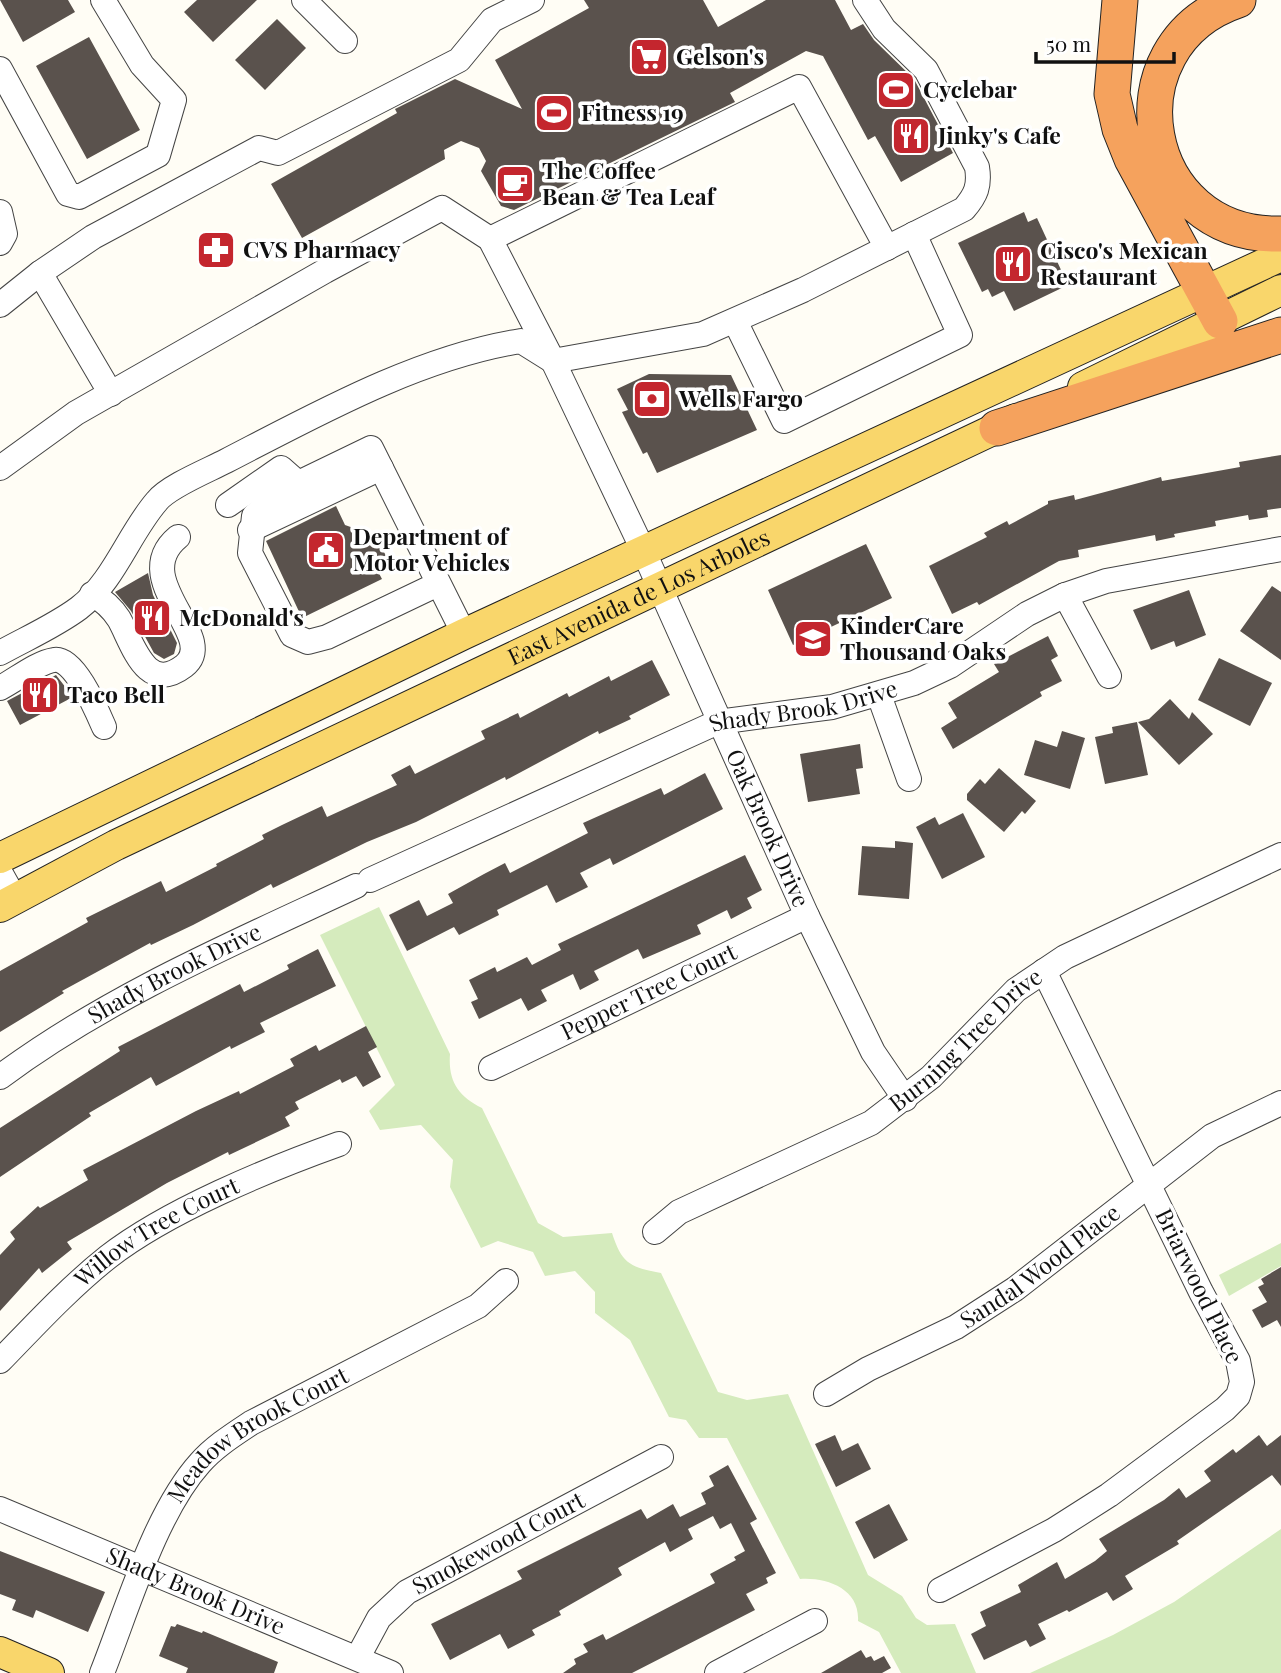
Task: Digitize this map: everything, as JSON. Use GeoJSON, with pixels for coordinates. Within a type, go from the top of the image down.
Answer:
{"type":"FeatureCollection","features":[{"type":"Feature","properties":{"kind":"highway"},"geometry":{"type":"LineString","coordinates":[[1120,0],[1112,94],[1119,129],[1132,159],[1212,307]]}},
{"type":"Feature","properties":{"kind":"highway"},"geometry":{"type":"LineString","coordinates":[[1238,0],[1200,19],[1172,50],[1157,92],[1154,130],[1161,157],[1173,181],[1202,210],[1246,230],[1281,234]]}},
{"type":"Feature","properties":{"kind":"highway"},"geometry":{"type":"LineString","coordinates":[[997,428],[1281,335]]}},
{"type":"Feature","properties":{"kind":"main road","name":"East Avenida de Los Arboles"},"geometry":{"type":"LineString","coordinates":[[7,902],[116,845],[660,590],[997,428],[1212,307],[1281,256]]}},
{"type":"Feature","properties":{"kind":"main road","name":"East Avenida de Los Arboles"},"geometry":{"type":"LineString","coordinates":[[0,858],[464,634],[643,551],[1212,307],[1281,290]]}},
{"type":"Feature","properties":{"kind":"main road"},"geometry":{"type":"LineString","coordinates":[[0,1652],[49,1673]]}},
{"type":"Feature","properties":{"kind":"street"},"geometry":{"type":"LineString","coordinates":[[0,69],[68,194],[79,197],[158,155],[174,100],[142,65],[103,0]]}},
{"type":"Feature","properties":{"kind":"street"},"geometry":{"type":"LineString","coordinates":[[304,0],[345,41]]}},
{"type":"Feature","properties":{"kind":"street"},"geometry":{"type":"LineString","coordinates":[[0,305],[40,272],[93,237],[259,148],[278,153],[460,60],[492,20],[532,0]]}},
{"type":"Feature","properties":{"kind":"street"},"geometry":{"type":"LineString","coordinates":[[0,653],[79,607],[92,594],[158,499],[255,446],[434,362],[477,348],[521,341],[554,361],[703,334],[964,209],[975,197],[979,181],[977,167],[926,70],[884,29],[865,0]]}},
{"type":"Feature","properties":{"kind":"street"},"geometry":{"type":"LineString","coordinates":[[0,468],[32,442],[111,394],[325,271],[442,208],[490,239],[799,87],[887,248]]}},
{"type":"Feature","properties":{"kind":"street"},"geometry":{"type":"LineString","coordinates":[[0,212],[5,234],[0,243]]}},
{"type":"Feature","properties":{"kind":"street"},"geometry":{"type":"LineString","coordinates":[[735,321],[784,421],[960,335],[914,234]]}},
{"type":"Feature","properties":{"kind":"street","name":"Oak Brook Drive"},"geometry":{"type":"LineString","coordinates":[[490,239],[554,361],[643,551],[807,916],[873,1052],[905,1099]]}},
{"type":"Feature","properties":{"kind":"street"},"geometry":{"type":"LineString","coordinates":[[40,272],[111,394]]}},
{"type":"Feature","properties":{"kind":"street"},"geometry":{"type":"LineString","coordinates":[[376,458],[298,483],[263,505],[254,516],[250,530],[250,553],[292,635],[308,642],[327,637],[438,584]]}},
{"type":"Feature","properties":{"kind":"street"},"geometry":{"type":"LineString","coordinates":[[250,530],[376,458]]}},
{"type":"Feature","properties":{"kind":"street"},"geometry":{"type":"LineString","coordinates":[[376,458],[464,634]]}},
{"type":"Feature","properties":{"kind":"street"},"geometry":{"type":"LineString","coordinates":[[228,505],[281,468],[298,483]]}},
{"type":"Feature","properties":{"kind":"street"},"geometry":{"type":"LineString","coordinates":[[92,594],[104,601],[118,617],[130,642],[128,662],[134,677],[148,683],[160,674],[183,666],[192,656],[194,642],[168,594],[161,566],[165,551],[178,537]]}},
{"type":"Feature","properties":{"kind":"street","name":"Shady Brook Drive"},"geometry":{"type":"LineString","coordinates":[[0,1077],[39,1048],[104,1008],[169,974],[718,722],[832,707],[879,695],[950,666],[1027,614],[1065,595],[1106,581],[1281,549]]}},
{"type":"Feature","properties":{"kind":"street"},"geometry":{"type":"LineString","coordinates":[[1065,595],[1109,676]]}},
{"type":"Feature","properties":{"kind":"street"},"geometry":{"type":"LineString","coordinates":[[0,688],[50,661],[62,660],[73,668],[104,727]]}},
{"type":"Feature","properties":{"kind":"street"},"geometry":{"type":"LineString","coordinates":[[879,695],[909,779]]}},
{"type":"Feature","properties":{"kind":"street","name":"Burning Tree Drive"},"geometry":{"type":"LineString","coordinates":[[656,1232],[679,1212],[871,1123],[931,1077],[1016,990],[1065,957],[1281,855]]}},
{"type":"Feature","properties":{"kind":"street"},"geometry":{"type":"LineString","coordinates":[[0,872],[7,902]]}},
{"type":"Feature","properties":{"kind":"street","name":"Pepper Tree Court"},"geometry":{"type":"LineString","coordinates":[[491,1068],[807,916]]}},
{"type":"Feature","properties":{"kind":"street","name":"Briarwood Place"},"geometry":{"type":"LineString","coordinates":[[940,1590],[1054,1530],[1109,1494],[1216,1416],[1238,1396],[1242,1382],[1238,1361],[1044,971]]}},
{"type":"Feature","properties":{"kind":"street","name":"Sandal Wood Place"},"geometry":{"type":"LineString","coordinates":[[825,1394],[868,1369],[957,1327],[1015,1289],[1212,1136],[1281,1103]]}},
{"type":"Feature","properties":{"kind":"street","name":"Willow Tree Court"},"geometry":{"type":"LineString","coordinates":[[0,1361],[56,1302],[110,1256],[173,1216],[304,1156],[339,1144]]}},
{"type":"Feature","properties":{"kind":"street","name":"Meadow Brook Court"},"geometry":{"type":"LineString","coordinates":[[102,1673],[178,1491],[199,1463],[220,1443],[250,1423],[478,1306],[506,1281]]}},
{"type":"Feature","properties":{"kind":"street","name":"Smokewood Court"},"geometry":{"type":"LineString","coordinates":[[358,1657],[379,1618],[407,1592],[661,1457]]}},
{"type":"Feature","properties":{"kind":"street","name":"Shady Brook Drive"},"geometry":{"type":"LineString","coordinates":[[0,1509],[391,1673]]}},
{"type":"Feature","properties":{"kind":"street"},"geometry":{"type":"LineString","coordinates":[[717,1673],[815,1620]]}},
{"type":"Feature","properties":{"kind":"green space"},"geometry":{"type":"Polygon","coordinates":[[[379,907],[450,1054],[451,1072],[456,1087],[482,1108],[538,1223],[563,1237],[612,1233],[624,1258],[642,1269],[661,1273],[718,1392],[747,1400],[788,1394],[868,1575],[902,1596],[916,1618],[927,1625],[955,1624],[976,1673],[901,1673],[879,1632],[858,1621],[854,1601],[848,1593],[821,1580],[800,1579],[727,1438],[699,1438],[686,1420],[669,1417],[630,1340],[595,1313],[595,1292],[575,1271],[545,1276],[533,1252],[498,1241],[481,1248],[450,1187],[453,1160],[421,1125],[380,1130],[369,1111],[395,1085],[320,935],[379,907]]]}},
{"type":"Feature","properties":{"kind":"green space"},"geometry":{"type":"Polygon","coordinates":[[[1281,1243],[1281,1266],[1229,1296],[1219,1275],[1281,1243]]]}},
{"type":"Feature","properties":{"kind":"green space"},"geometry":{"type":"Polygon","coordinates":[[[1281,1529],[1281,1673],[1030,1673],[1113,1635],[1174,1602],[1281,1529]]]}},
{"type":"Feature","properties":{"kind":"building"},"geometry":{"type":"Polygon","coordinates":[[[0,0],[68,0],[75,12],[23,42],[0,0]]]}},
{"type":"Feature","properties":{"kind":"building"},"geometry":{"type":"Polygon","coordinates":[[[197,0],[257,0],[213,42],[184,12],[197,0]]]}},
{"type":"Feature","properties":{"kind":"building"},"geometry":{"type":"Polygon","coordinates":[[[584,0],[703,0],[718,27],[766,0],[835,0],[851,30],[863,24],[874,40],[914,79],[953,153],[901,182],[875,136],[868,140],[823,56],[806,51],[730,93],[735,102],[514,210],[501,206],[481,171],[486,161],[479,148],[461,141],[444,150],[445,159],[302,238],[271,184],[397,113],[395,109],[455,79],[522,109],[495,60],[589,8],[584,0]]]}},
{"type":"Feature","properties":{"kind":"building"},"geometry":{"type":"Polygon","coordinates":[[[277,19],[306,48],[265,90],[235,60],[277,19]]]}},
{"type":"Feature","properties":{"kind":"building"},"geometry":{"type":"Polygon","coordinates":[[[89,37],[140,130],[87,159],[36,66],[89,37]]]}},
{"type":"Feature","properties":{"kind":"building","name":"Cisco's Mexican Restaurant"},"geometry":{"type":"Polygon","coordinates":[[[1024,212],[1028,222],[1037,218],[1068,285],[1014,311],[1004,291],[992,297],[988,289],[982,292],[958,243],[1024,212]]]}},
{"type":"Feature","properties":{"kind":"building"},"geometry":{"type":"Polygon","coordinates":[[[649,374],[731,375],[757,430],[657,473],[647,452],[643,454],[622,412],[628,410],[617,389],[649,374]]]}},
{"type":"Feature","properties":{"kind":"building"},"geometry":{"type":"Polygon","coordinates":[[[1281,455],[1281,508],[1267,510],[1268,517],[1249,520],[1248,515],[1215,521],[1216,526],[1174,534],[1175,537],[1156,541],[1155,535],[1078,550],[1079,557],[1059,561],[979,605],[977,602],[952,614],[929,566],[987,537],[984,533],[1007,521],[1009,525],[1048,504],[1048,501],[1074,495],[1075,500],[1161,477],[1162,481],[1240,467],[1239,462],[1281,455]]]}},
{"type":"Feature","properties":{"kind":"building","name":"Department of Motor Vehicles"},"geometry":{"type":"Polygon","coordinates":[[[336,506],[345,525],[376,536],[388,560],[375,566],[382,579],[302,618],[266,541],[336,506]]]}},
{"type":"Feature","properties":{"kind":"building"},"geometry":{"type":"Polygon","coordinates":[[[866,544],[892,598],[793,645],[768,590],[866,544]]]}},
{"type":"Feature","properties":{"kind":"building","name":"McDonald's"},"geometry":{"type":"Polygon","coordinates":[[[148,573],[153,595],[177,643],[174,654],[164,659],[154,653],[131,611],[115,592],[148,573]]]}},
{"type":"Feature","properties":{"kind":"building"},"geometry":{"type":"Polygon","coordinates":[[[1272,586],[1281,592],[1281,660],[1240,631],[1272,586]]]}},
{"type":"Feature","properties":{"kind":"building"},"geometry":{"type":"Polygon","coordinates":[[[1189,590],[1206,635],[1176,647],[1174,641],[1151,650],[1133,610],[1189,590]]]}},
{"type":"Feature","properties":{"kind":"building"},"geometry":{"type":"Polygon","coordinates":[[[1048,636],[1058,656],[1051,660],[1062,681],[1040,692],[1042,696],[953,749],[941,728],[957,718],[948,703],[999,672],[994,664],[1048,636]]]}},
{"type":"Feature","properties":{"kind":"building"},"geometry":{"type":"Polygon","coordinates":[[[1219,658],[1272,683],[1250,726],[1198,700],[1219,658]]]}},
{"type":"Feature","properties":{"kind":"building"},"geometry":{"type":"Polygon","coordinates":[[[652,660],[670,695],[629,716],[631,719],[599,734],[598,731],[506,780],[505,777],[416,822],[367,842],[273,888],[271,884],[193,925],[151,945],[150,943],[62,991],[64,993],[0,1032],[0,971],[88,922],[86,918],[161,881],[166,892],[264,839],[262,835],[282,825],[322,806],[327,817],[397,785],[391,775],[410,765],[415,774],[485,739],[481,731],[518,713],[520,718],[567,693],[569,697],[609,676],[611,681],[652,660]]]}},
{"type":"Feature","properties":{"kind":"building","name":"Taco Bell"},"geometry":{"type":"Polygon","coordinates":[[[56,675],[73,697],[20,725],[7,701],[56,675]]]}},
{"type":"Feature","properties":{"kind":"building"},"geometry":{"type":"Polygon","coordinates":[[[1170,699],[1189,719],[1192,712],[1213,734],[1179,765],[1138,722],[1149,719],[1170,699]]]}},
{"type":"Feature","properties":{"kind":"building"},"geometry":{"type":"Polygon","coordinates":[[[1137,722],[1148,775],[1105,784],[1095,737],[1113,733],[1112,727],[1137,722]]]}},
{"type":"Feature","properties":{"kind":"building"},"geometry":{"type":"Polygon","coordinates":[[[1062,731],[1085,738],[1070,789],[1024,775],[1035,740],[1057,747],[1062,731]]]}},
{"type":"Feature","properties":{"kind":"building"},"geometry":{"type":"Polygon","coordinates":[[[860,744],[863,768],[856,769],[860,794],[808,802],[800,754],[860,744]]]}},
{"type":"Feature","properties":{"kind":"building"},"geometry":{"type":"Polygon","coordinates":[[[999,768],[1036,801],[1025,814],[1022,811],[1004,832],[967,800],[967,794],[980,779],[985,784],[999,768]]]}},
{"type":"Feature","properties":{"kind":"building"},"geometry":{"type":"Polygon","coordinates":[[[705,773],[723,809],[613,865],[610,858],[580,873],[588,887],[556,903],[547,885],[497,910],[499,915],[459,935],[454,927],[407,951],[389,915],[419,900],[427,916],[453,903],[448,894],[505,863],[510,873],[588,833],[583,823],[661,788],[664,795],[705,773]]]}},
{"type":"Feature","properties":{"kind":"building"},"geometry":{"type":"Polygon","coordinates":[[[963,813],[985,857],[942,879],[916,827],[935,817],[939,825],[963,813]]]}},
{"type":"Feature","properties":{"kind":"building"},"geometry":{"type":"Polygon","coordinates":[[[895,841],[913,843],[909,899],[858,895],[862,846],[895,848],[895,841]]]}},
{"type":"Feature","properties":{"kind":"building"},"geometry":{"type":"Polygon","coordinates":[[[745,855],[762,890],[747,898],[752,908],[731,919],[727,910],[697,925],[701,934],[643,959],[638,949],[594,971],[599,980],[580,990],[573,974],[541,990],[547,1001],[528,1011],[521,998],[479,1019],[471,1002],[478,999],[469,980],[495,967],[497,972],[527,957],[532,965],[561,950],[558,944],[745,855]]]}},
{"type":"Feature","properties":{"kind":"building"},"geometry":{"type":"Polygon","coordinates":[[[318,949],[336,986],[260,1023],[265,1032],[231,1049],[230,1046],[156,1086],[151,1077],[89,1113],[91,1116],[0,1177],[0,1128],[120,1051],[118,1047],[240,984],[244,992],[289,969],[287,965],[318,949]]]}},
{"type":"Feature","properties":{"kind":"building"},"geometry":{"type":"Polygon","coordinates":[[[366,1026],[377,1047],[368,1052],[381,1077],[363,1087],[356,1076],[342,1083],[340,1079],[295,1102],[299,1109],[285,1117],[290,1126],[229,1155],[228,1152],[167,1183],[67,1242],[72,1249],[42,1273],[39,1268],[0,1311],[0,1255],[15,1239],[10,1232],[38,1206],[40,1208],[88,1180],[83,1170],[196,1111],[239,1091],[240,1094],[294,1066],[290,1059],[316,1045],[319,1051],[366,1026]]]}},
{"type":"Feature","properties":{"kind":"building"},"geometry":{"type":"Polygon","coordinates":[[[1281,1267],[1281,1327],[1277,1320],[1262,1328],[1252,1310],[1267,1302],[1258,1287],[1264,1284],[1261,1279],[1281,1267]]]}},
{"type":"Feature","properties":{"kind":"building"},"geometry":{"type":"Polygon","coordinates":[[[835,1435],[842,1451],[858,1443],[871,1469],[836,1487],[815,1444],[835,1435]]]}},
{"type":"Feature","properties":{"kind":"building"},"geometry":{"type":"Polygon","coordinates":[[[1259,1435],[1267,1446],[1281,1435],[1281,1486],[1272,1475],[1177,1541],[1179,1544],[1125,1576],[1133,1589],[1113,1601],[1107,1592],[1069,1612],[1067,1610],[1038,1624],[1046,1639],[1030,1647],[1026,1640],[984,1660],[971,1634],[986,1626],[980,1612],[1021,1592],[1018,1585],[1057,1562],[1065,1579],[1095,1561],[1107,1551],[1099,1539],[1179,1488],[1186,1498],[1211,1481],[1204,1471],[1233,1449],[1236,1453],[1259,1435]]]}},
{"type":"Feature","properties":{"kind":"building"},"geometry":{"type":"Polygon","coordinates":[[[728,1465],[757,1519],[750,1523],[776,1573],[766,1578],[768,1583],[746,1594],[755,1610],[632,1673],[563,1673],[576,1664],[574,1659],[588,1652],[583,1644],[603,1634],[606,1640],[715,1583],[710,1574],[736,1560],[734,1557],[745,1551],[731,1523],[720,1529],[713,1516],[688,1529],[693,1539],[670,1552],[665,1542],[618,1568],[622,1575],[559,1611],[561,1615],[532,1630],[535,1635],[508,1649],[500,1634],[450,1660],[431,1624],[522,1579],[517,1571],[641,1509],[647,1519],[673,1504],[680,1517],[706,1504],[701,1493],[714,1486],[709,1476],[728,1465]]]}},
{"type":"Feature","properties":{"kind":"building"},"geometry":{"type":"Polygon","coordinates":[[[889,1504],[908,1540],[874,1559],[855,1522],[889,1504]]]}},
{"type":"Feature","properties":{"kind":"building"},"geometry":{"type":"Polygon","coordinates":[[[0,1551],[105,1592],[88,1632],[36,1610],[33,1618],[12,1610],[16,1600],[0,1594],[0,1551]]]}},
{"type":"Feature","properties":{"kind":"building"},"geometry":{"type":"Polygon","coordinates":[[[177,1624],[202,1633],[203,1631],[278,1662],[274,1673],[186,1673],[188,1668],[159,1656],[171,1626],[175,1627],[177,1624]]]}},
{"type":"Feature","properties":{"kind":"building"},"geometry":{"type":"Polygon","coordinates":[[[861,1650],[866,1658],[871,1656],[874,1661],[884,1656],[891,1668],[882,1673],[821,1673],[861,1650]]]}},
{"type":"Feature","properties":{"kind":"place","name":"Gelson's"},"geometry":{"type":"Point","coordinates":[649,57]}},
{"type":"Feature","properties":{"kind":"place","name":"Cyclebar"},"geometry":{"type":"Point","coordinates":[896,90]}},
{"type":"Feature","properties":{"kind":"place","name":"Fitness 19"},"geometry":{"type":"Point","coordinates":[554,113]}},
{"type":"Feature","properties":{"kind":"place","name":"Jinky's Cafe"},"geometry":{"type":"Point","coordinates":[911,136]}},
{"type":"Feature","properties":{"kind":"place","name":"The Coffee Bean & Tea Leaf"},"geometry":{"type":"Point","coordinates":[515,184]}},
{"type":"Feature","properties":{"kind":"place","name":"CVS Pharmacy"},"geometry":{"type":"Point","coordinates":[216,250]}},
{"type":"Feature","properties":{"kind":"place","name":"Cisco's Mexican Restaurant"},"geometry":{"type":"Point","coordinates":[1013,264]}},
{"type":"Feature","properties":{"kind":"place","name":"Wells Fargo"},"geometry":{"type":"Point","coordinates":[652,399]}},
{"type":"Feature","properties":{"kind":"place","name":"Department of Motor Vehicles"},"geometry":{"type":"Point","coordinates":[326,550]}},
{"type":"Feature","properties":{"kind":"place","name":"McDonald's"},"geometry":{"type":"Point","coordinates":[152,618]}},
{"type":"Feature","properties":{"kind":"place","name":"KinderCare Thousand Oaks"},"geometry":{"type":"Point","coordinates":[813,639]}},
{"type":"Feature","properties":{"kind":"place","name":"Taco Bell"},"geometry":{"type":"Point","coordinates":[40,695]}}]}
